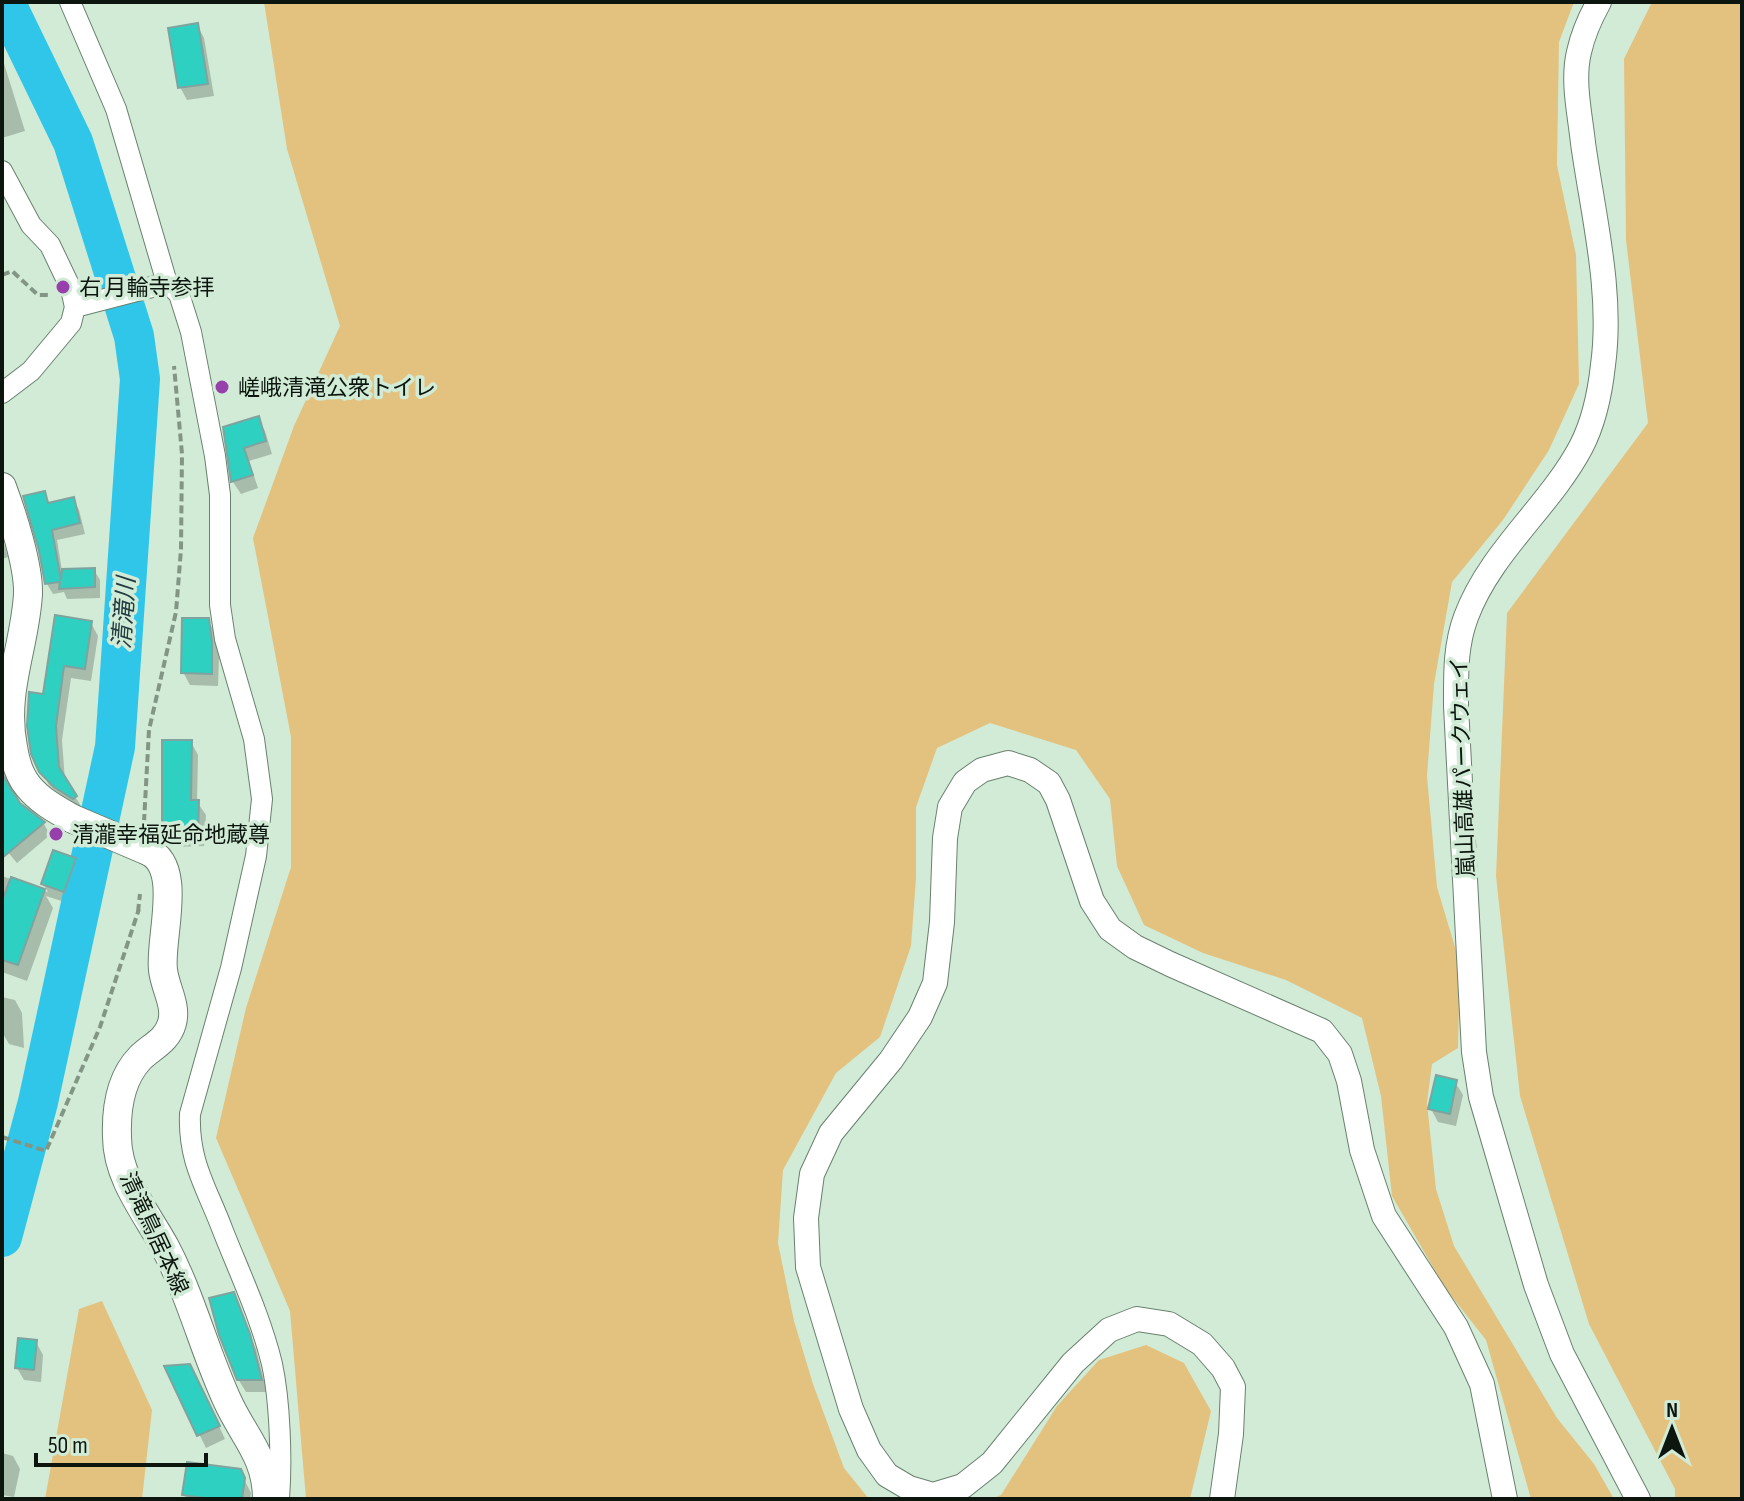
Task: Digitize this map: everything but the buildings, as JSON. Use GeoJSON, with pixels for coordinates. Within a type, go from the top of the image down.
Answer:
{"type":"FeatureCollection","features":[{"type":"Feature","properties":{"kind":"main road","name":"清滝鳥居本線"},"geometry":{"type":"LineString","coordinates":[[2,487],[28,572],[28,597],[9,702],[9,729],[16,764],[27,785],[44,802],[73,819],[148,851],[163,862],[167,893],[162,967],[173,1006],[173,1021],[163,1040],[141,1057],[126,1079],[117,1114],[117,1143],[126,1176],[167,1250],[227,1401],[262,1465],[266,1475],[267,1499]]}},
{"type":"Feature","properties":{"kind":"street"},"geometry":{"type":"LineString","coordinates":[[70,2],[116,109],[164,284],[179,294],[191,332],[215,456],[220,495],[220,605],[225,639],[254,739],[262,799],[256,856],[231,968],[190,1114],[190,1146],[270,1357],[280,1433],[279,1499]]}},
{"type":"Feature","properties":{"kind":"street","name":"嵐山高雄パークウェイ"},"geometry":{"type":"LineString","coordinates":[[1599,2],[1588,21],[1578,55],[1577,97],[1607,323],[1604,365],[1596,406],[1582,445],[1563,477],[1482,582],[1466,617],[1456,654],[1456,706],[1474,1052],[1481,1097],[1536,1285],[1562,1354],[1638,1499]]}},
{"type":"Feature","properties":{"kind":"street"},"geometry":{"type":"LineString","coordinates":[[2,171],[31,225],[50,245],[78,306],[71,323],[31,371],[2,393]]}},
{"type":"Feature","properties":{"kind":"street"},"geometry":{"type":"LineString","coordinates":[[78,306],[164,284]]}},
{"type":"Feature","properties":{"kind":"street"},"geometry":{"type":"LineString","coordinates":[[1222,1499],[1231,1434],[1233,1387],[1223,1368],[1202,1344],[1169,1324],[1137,1319],[1109,1330],[1073,1363],[992,1463],[963,1486],[933,1495],[909,1488],[887,1475],[869,1450],[851,1409],[808,1267],[806,1218],[812,1174],[831,1133],[891,1060],[920,1017],[935,983],[950,807],[965,782],[982,770],[1008,763],[1030,770],[1049,783],[1058,800],[1092,901],[1110,929],[1158,959],[1322,1031],[1340,1054],[1349,1081],[1362,1150],[1384,1216],[1456,1327],[1482,1384],[1505,1499]]}},
{"type":"Feature","properties":{"kind":"path"},"geometry":{"type":"LineString","coordinates":[[2,275],[12,271],[38,295]]}},
{"type":"Feature","properties":{"kind":"path"},"geometry":{"type":"LineString","coordinates":[[145,784],[149,730],[176,612],[181,549],[182,454],[174,364]]}},
{"type":"Feature","properties":{"kind":"path"},"geometry":{"type":"LineString","coordinates":[[2,1137],[46,1151],[100,1027],[138,912]]}},
{"type":"Feature","properties":{"kind":"shaded area"},"geometry":{"type":"Polygon","coordinates":[[[264,2],[1574,2],[1559,42],[1557,165],[1576,255],[1579,384],[1549,450],[1503,520],[1452,582],[1434,684],[1427,776],[1437,887],[1460,964],[1458,1048],[1432,1064],[1427,1103],[1436,1189],[1454,1246],[1557,1418],[1594,1464],[1614,1499],[1531,1499],[1486,1340],[1445,1288],[1392,1196],[1381,1096],[1362,1018],[1286,980],[1203,953],[1144,925],[1117,866],[1110,799],[1076,750],[990,723],[937,748],[916,807],[916,878],[911,946],[880,1037],[836,1073],[783,1170],[778,1243],[794,1321],[844,1468],[869,1499],[306,1499],[290,1311],[216,1138],[246,1008],[291,867],[291,737],[253,538],[294,426],[340,326],[287,149],[264,2]]]}},
{"type":"Feature","properties":{"kind":"shaded area"},"geometry":{"type":"Polygon","coordinates":[[[1652,2],[1742,2],[1742,1499],[1675,1499],[1675,1489],[1589,1324],[1520,1096],[1496,876],[1507,613],[1648,423],[1626,240],[1624,59],[1652,2]]]}},
{"type":"Feature","properties":{"kind":"shaded area"},"geometry":{"type":"Polygon","coordinates":[[[102,1301],[152,1410],[142,1499],[45,1499],[79,1309],[102,1301]]]}},
{"type":"Feature","properties":{"kind":"shaded area"},"geometry":{"type":"Polygon","coordinates":[[[1146,1345],[1184,1363],[1211,1411],[1190,1499],[992,1499],[1001,1495],[1057,1406],[1099,1360],[1146,1345]]]}},
{"type":"Feature","properties":{"kind":"waterway","name":"清滝川"},"geometry":{"type":"LineString","coordinates":[[2,1237],[38,1102],[115,747],[140,379],[134,336],[73,142],[5,2]]}},
{"type":"Feature","properties":{"kind":"place","name":"右 月輪寺参拝"},"geometry":{"type":"Point","coordinates":[63,287]}},
{"type":"Feature","properties":{"kind":"place","name":"嵯峨清滝公衆トイレ"},"geometry":{"type":"Point","coordinates":[222,387]}},
{"type":"Feature","properties":{"kind":"place","name":"清瀧幸福延命地蔵尊"},"geometry":{"type":"Point","coordinates":[56,834]}}]}
